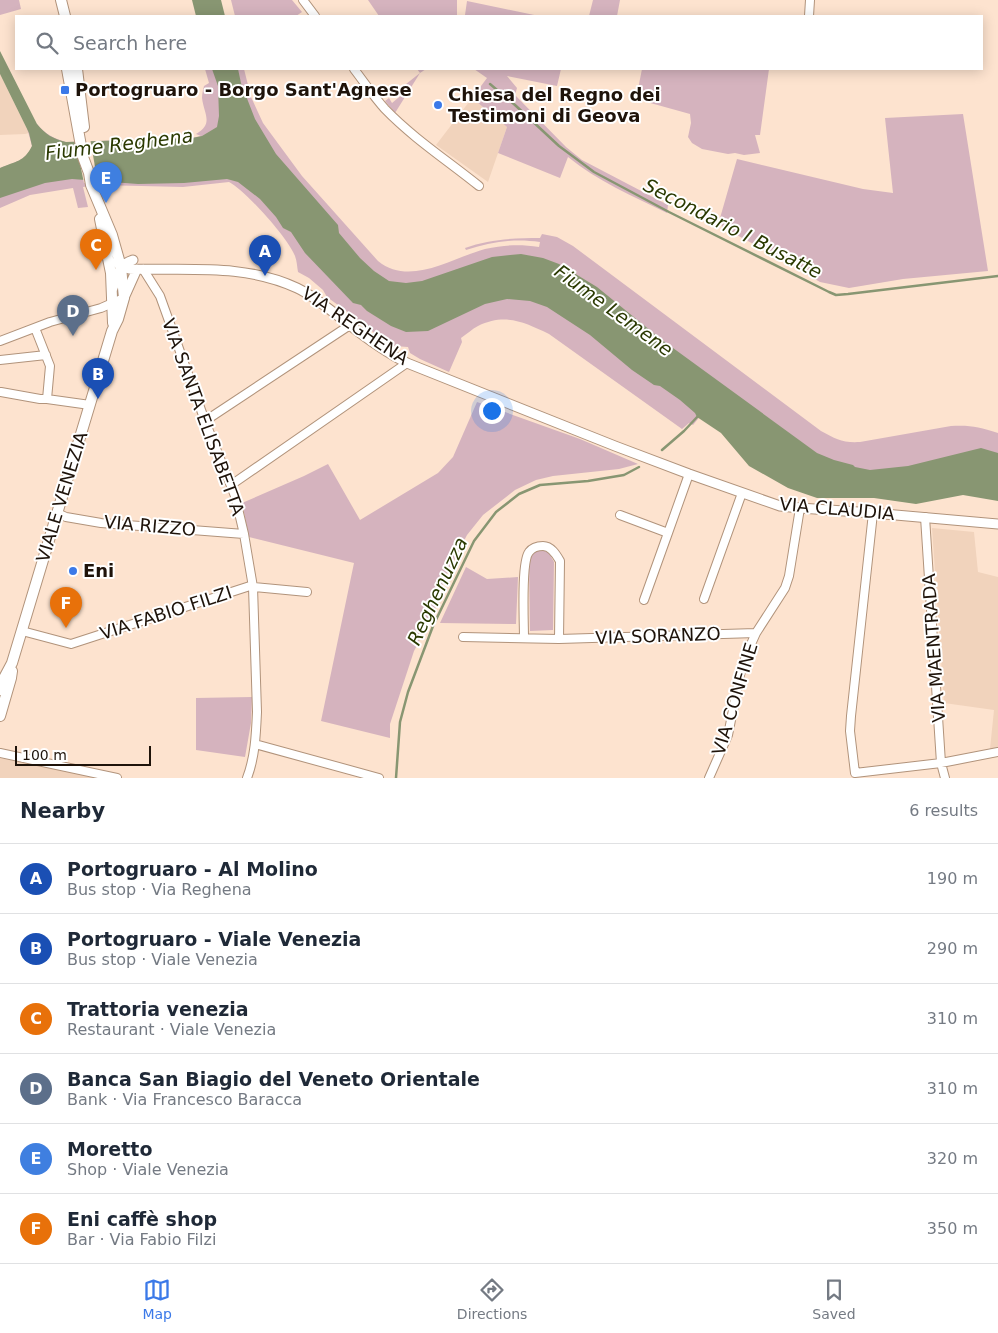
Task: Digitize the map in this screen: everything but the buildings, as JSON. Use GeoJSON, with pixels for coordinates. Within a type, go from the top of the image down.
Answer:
{"type":"FeatureCollection","features":[{"type":"Feature","properties":{"kind":"main road"},"geometry":{"type":"LineString","coordinates":[[55,0],[58,15]]}},
{"type":"Feature","properties":{"kind":"main road"},"geometry":{"type":"LineString","coordinates":[[61,0],[65,15]]}},
{"type":"Feature","properties":{"kind":"main road"},"geometry":{"type":"LineString","coordinates":[[67,70],[76,118],[82,132]]}},
{"type":"Feature","properties":{"kind":"main road"},"geometry":{"type":"LineString","coordinates":[[77,70],[82,132]]}},
{"type":"Feature","properties":{"kind":"main road","name":"VIALE VENEZIA"},"geometry":{"type":"LineString","coordinates":[[0,716],[8,677],[112,331],[118,319],[124,298],[121,267],[117,250],[91,185],[89,154],[82,132]]}},
{"type":"Feature","properties":{"kind":"main road","name":"VIALE VENEZIA"},"geometry":{"type":"LineString","coordinates":[[96,198],[111,273],[112,331]]}},
{"type":"Feature","properties":{"kind":"main road","name":"VIALE VENEZIA"},"geometry":{"type":"LineString","coordinates":[[0,690],[8,677]]}},
{"type":"Feature","properties":{"kind":"street"},"geometry":{"type":"LineString","coordinates":[[303,0],[314,15]]}},
{"type":"Feature","properties":{"kind":"street"},"geometry":{"type":"LineString","coordinates":[[809,15],[810,0]]}},
{"type":"Feature","properties":{"kind":"street"},"geometry":{"type":"LineString","coordinates":[[72,70],[74,77],[79,82],[76,91],[78,107],[76,118]]}},
{"type":"Feature","properties":{"kind":"street"},"geometry":{"type":"LineString","coordinates":[[355,70],[379,102],[397,120],[479,186]]}},
{"type":"Feature","properties":{"kind":"street","name":"VIALE VENEZIA"},"geometry":{"type":"LineString","coordinates":[[103,230],[108,238],[112,258],[121,267],[117,273],[115,286],[112,290]]}},
{"type":"Feature","properties":{"kind":"street","name":"VIA REGHENA"},"geometry":{"type":"LineString","coordinates":[[117,250],[138,266]]}},
{"type":"Feature","properties":{"kind":"street","name":"VIA REGHENA"},"geometry":{"type":"LineString","coordinates":[[121,267],[127,262],[138,266],[228,270],[265,276],[298,288],[316,299],[389,354],[407,363],[653,461]]}},
{"type":"Feature","properties":{"kind":"street","name":"VIALE VENEZIA"},"geometry":{"type":"LineString","coordinates":[[124,298],[138,266]]}},
{"type":"Feature","properties":{"kind":"street","name":"VIA SANTA ELISABETTA"},"geometry":{"type":"LineString","coordinates":[[138,266],[160,296],[205,421],[235,496],[244,534],[253,586],[257,712],[255,744],[247,778]]}},
{"type":"Feature","properties":{"kind":"street"},"geometry":{"type":"LineString","coordinates":[[0,341],[50,322],[113,304],[124,298]]}},
{"type":"Feature","properties":{"kind":"street"},"geometry":{"type":"LineString","coordinates":[[205,421],[350,325]]}},
{"type":"Feature","properties":{"kind":"street"},"geometry":{"type":"LineString","coordinates":[[35,328],[50,366],[47,399]]}},
{"type":"Feature","properties":{"kind":"street"},"geometry":{"type":"LineString","coordinates":[[0,360],[46,355]]}},
{"type":"Feature","properties":{"kind":"street"},"geometry":{"type":"LineString","coordinates":[[231,485],[407,363]]}},
{"type":"Feature","properties":{"kind":"street"},"geometry":{"type":"LineString","coordinates":[[2,392],[90,405]]}},
{"type":"Feature","properties":{"kind":"street","name":"VIA CLAUDIA"},"geometry":{"type":"LineString","coordinates":[[653,461],[780,506],[998,524]]}},
{"type":"Feature","properties":{"kind":"street"},"geometry":{"type":"LineString","coordinates":[[644,600],[689,474]]}},
{"type":"Feature","properties":{"kind":"street"},"geometry":{"type":"LineString","coordinates":[[704,599],[742,493]]}},
{"type":"Feature","properties":{"kind":"street","name":"VIA CONFINE"},"geometry":{"type":"LineString","coordinates":[[709,778],[728,735],[740,675],[747,653],[756,633],[785,588],[789,576],[800,508]]}},
{"type":"Feature","properties":{"kind":"street","name":"VIA RIZZO"},"geometry":{"type":"LineString","coordinates":[[57,513],[66,517],[101,523],[244,534]]}},
{"type":"Feature","properties":{"kind":"street"},"geometry":{"type":"LineString","coordinates":[[873,513],[851,716],[850,731],[855,773],[941,763],[998,752]]}},
{"type":"Feature","properties":{"kind":"street"},"geometry":{"type":"LineString","coordinates":[[620,515],[668,533]]}},
{"type":"Feature","properties":{"kind":"street","name":"VIA MAENTRADA"},"geometry":{"type":"LineString","coordinates":[[925,517],[941,763],[945,778]]}},
{"type":"Feature","properties":{"kind":"street"},"geometry":{"type":"LineString","coordinates":[[524,638],[525,562],[532,548],[542,546],[549,547],[560,560],[559,638]]}},
{"type":"Feature","properties":{"kind":"street"},"geometry":{"type":"LineString","coordinates":[[253,586],[307,592]]}},
{"type":"Feature","properties":{"kind":"street","name":"VIA FABIO FILZI"},"geometry":{"type":"LineString","coordinates":[[22,631],[71,644],[253,586]]}},
{"type":"Feature","properties":{"kind":"street","name":"VIA SORANZO"},"geometry":{"type":"LineString","coordinates":[[464,637],[559,638],[756,633]]}},
{"type":"Feature","properties":{"kind":"street"},"geometry":{"type":"LineString","coordinates":[[255,744],[379,778]]}},
{"type":"Feature","properties":{"kind":"street"},"geometry":{"type":"LineString","coordinates":[[0,753],[117,778]]}},
{"type":"Feature","properties":{"kind":"shaded area"},"geometry":{"type":"Polygon","coordinates":[[[0,0],[19,0],[21,9],[0,15],[0,0]]]}},
{"type":"Feature","properties":{"kind":"shaded area"},"geometry":{"type":"Polygon","coordinates":[[[231,0],[292,0],[302,12],[298,15],[235,15],[231,0]]]}},
{"type":"Feature","properties":{"kind":"shaded area"},"geometry":{"type":"Polygon","coordinates":[[[368,0],[457,0],[457,15],[378,15],[368,0]]]}},
{"type":"Feature","properties":{"kind":"shaded area"},"geometry":{"type":"Polygon","coordinates":[[[593,0],[620,0],[617,15],[589,15],[593,0]]]}},
{"type":"Feature","properties":{"kind":"shaded area"},"geometry":{"type":"Polygon","coordinates":[[[467,1],[534,15],[465,15],[467,1]]]}},
{"type":"Feature","properties":{"kind":"shaded area"},"geometry":{"type":"Polygon","coordinates":[[[205,70],[244,70],[251,97],[263,123],[302,176],[378,261],[390,268],[417,271],[445,264],[485,249],[512,245],[539,247],[540,242],[511,241],[493,243],[466,250],[465,248],[474,245],[493,241],[540,238],[542,234],[557,237],[573,246],[821,431],[835,438],[848,442],[860,442],[951,426],[975,427],[998,433],[998,488],[893,497],[706,409],[693,425],[689,423],[682,429],[549,334],[514,321],[497,320],[488,322],[476,327],[461,338],[462,342],[449,372],[410,353],[408,347],[394,346],[327,297],[323,290],[309,278],[298,272],[295,256],[276,227],[246,195],[229,182],[183,187],[99,185],[83,187],[88,207],[78,208],[73,188],[30,195],[0,208],[0,168],[23,158],[30,151],[32,146],[27,128],[37,124],[50,135],[66,142],[192,138],[201,136],[196,134],[202,130],[206,122],[202,94],[204,86],[209,83],[205,70]]]}},
{"type":"Feature","properties":{"kind":"shaded area"},"geometry":{"type":"Polygon","coordinates":[[[475,70],[561,70],[557,86],[507,76],[517,88],[515,95],[566,147],[582,160],[668,205],[667,213],[603,181],[568,157],[560,178],[498,153],[507,127],[472,98],[487,78],[475,70]]]}},
{"type":"Feature","properties":{"kind":"shaded area"},"geometry":{"type":"Polygon","coordinates":[[[642,70],[769,70],[760,135],[755,135],[760,153],[728,154],[702,149],[692,143],[688,137],[691,123],[690,114],[636,99],[642,70]]]}},
{"type":"Feature","properties":{"kind":"shaded area"},"geometry":{"type":"Polygon","coordinates":[[[420,73],[395,113],[385,101],[389,98],[392,103],[404,93],[401,88],[420,73]]]}},
{"type":"Feature","properties":{"kind":"shaded area"},"geometry":{"type":"Polygon","coordinates":[[[0,74],[29,133],[0,135],[0,74]]]}},
{"type":"Feature","properties":{"kind":"shaded area"},"geometry":{"type":"Polygon","coordinates":[[[472,98],[507,127],[488,182],[436,145],[472,98]]]}},
{"type":"Feature","properties":{"kind":"shaded area"},"geometry":{"type":"Polygon","coordinates":[[[963,114],[988,271],[903,279],[849,288],[820,282],[722,227],[720,218],[737,159],[863,189],[893,193],[885,118],[963,114]]]}},
{"type":"Feature","properties":{"kind":"shaded area"},"geometry":{"type":"Polygon","coordinates":[[[477,402],[580,439],[638,464],[619,469],[553,476],[536,480],[515,490],[483,515],[467,535],[444,580],[434,613],[414,651],[390,724],[390,738],[321,721],[354,563],[249,537],[242,503],[328,464],[360,520],[438,473],[453,457],[477,402]]]}},
{"type":"Feature","properties":{"kind":"shaded area"},"geometry":{"type":"Polygon","coordinates":[[[932,528],[974,532],[978,572],[998,577],[998,747],[990,749],[994,710],[944,703],[932,528]]]}},
{"type":"Feature","properties":{"kind":"shaded area"},"geometry":{"type":"Polygon","coordinates":[[[543,550],[549,553],[554,562],[553,630],[530,631],[530,554],[543,550]]]}},
{"type":"Feature","properties":{"kind":"shaded area"},"geometry":{"type":"Polygon","coordinates":[[[466,567],[487,579],[518,577],[516,624],[440,623],[466,567]]]}},
{"type":"Feature","properties":{"kind":"shaded area"},"geometry":{"type":"Polygon","coordinates":[[[252,697],[251,723],[245,757],[196,750],[196,698],[252,697]]]}},
{"type":"Feature","properties":{"kind":"shaded area"},"geometry":{"type":"Polygon","coordinates":[[[0,758],[46,767],[97,778],[0,778],[0,758]]]}},
{"type":"Feature","properties":{"kind":"water"},"geometry":{"type":"Polygon","coordinates":[[[192,0],[221,0],[225,15],[196,15],[192,0]]]}},
{"type":"Feature","properties":{"kind":"water"},"geometry":{"type":"Polygon","coordinates":[[[0,51],[37,124],[50,136],[66,142],[192,138],[202,136],[217,127],[219,116],[218,86],[212,70],[238,70],[241,83],[255,119],[276,154],[338,225],[339,233],[360,258],[389,281],[406,283],[422,281],[492,257],[521,254],[543,258],[559,264],[597,287],[662,340],[817,453],[855,467],[870,470],[908,466],[981,448],[998,453],[998,501],[963,495],[916,504],[874,498],[817,498],[788,488],[749,466],[721,433],[697,417],[680,400],[632,370],[590,335],[547,307],[530,301],[507,299],[485,304],[428,331],[406,332],[391,326],[361,305],[353,303],[305,253],[291,232],[283,228],[260,199],[238,182],[227,179],[184,183],[138,184],[72,179],[45,183],[0,198],[0,168],[23,158],[32,146],[29,133],[0,74],[0,51]]]}},
{"type":"Feature","properties":{"kind":"pier"},"geometry":{"type":"Polygon","coordinates":[[[90,138],[98,184],[84,183],[75,139],[90,138]]]}},
{"type":"Feature","properties":{"kind":"waterway","name":"Secondario I Busatte"},"geometry":{"type":"LineString","coordinates":[[490,84],[559,146],[594,172],[669,212],[836,295],[998,276]]}},
{"type":"Feature","properties":{"kind":"waterway","name":"Reghenuzza"},"geometry":{"type":"LineString","coordinates":[[662,450],[699,415]]}},
{"type":"Feature","properties":{"kind":"waterway","name":"Reghenuzza"},"geometry":{"type":"LineString","coordinates":[[396,778],[400,722],[408,692],[433,626],[474,541],[496,512],[519,494],[540,485],[588,481],[624,475],[639,467]]}},
{"type":"Feature","properties":{"kind":"place","name":"Portogruaro - Borgo Sant'Agnese"},"geometry":{"type":"Point","coordinates":[65,90]}},
{"type":"Feature","properties":{"kind":"place","name":"Chiesa del Regno dei Testimoni di Geova"},"geometry":{"type":"Point","coordinates":[438,105]}},
{"type":"Feature","properties":{"kind":"place","name":"Moretto"},"geometry":{"type":"Point","coordinates":[106,203]}},
{"type":"Feature","properties":{"kind":"place","name":"Trattoria venezia"},"geometry":{"type":"Point","coordinates":[96,270]}},
{"type":"Feature","properties":{"kind":"place","name":"Portogruaro - Al Molino"},"geometry":{"type":"Point","coordinates":[265,276]}},
{"type":"Feature","properties":{"kind":"place","name":"Banca San Biagio del Veneto Orientale"},"geometry":{"type":"Point","coordinates":[73,336]}},
{"type":"Feature","properties":{"kind":"place","name":"Portogruaro - Viale Venezia"},"geometry":{"type":"Point","coordinates":[98,399]}},
{"type":"Feature","properties":{"kind":"place","name":"Eni"},"geometry":{"type":"Point","coordinates":[73,571]}},
{"type":"Feature","properties":{"kind":"place","name":"Eni caffè shop"},"geometry":{"type":"Point","coordinates":[66,628]}},
{"type":"Feature","properties":{"kind":"water label","name":"Fiume Reghena"},"geometry":{"type":"Point","coordinates":[119,144]}},
{"type":"Feature","properties":{"kind":"water label","name":"Fiume Lemene"},"geometry":{"type":"Point","coordinates":[614,310]}}]}
